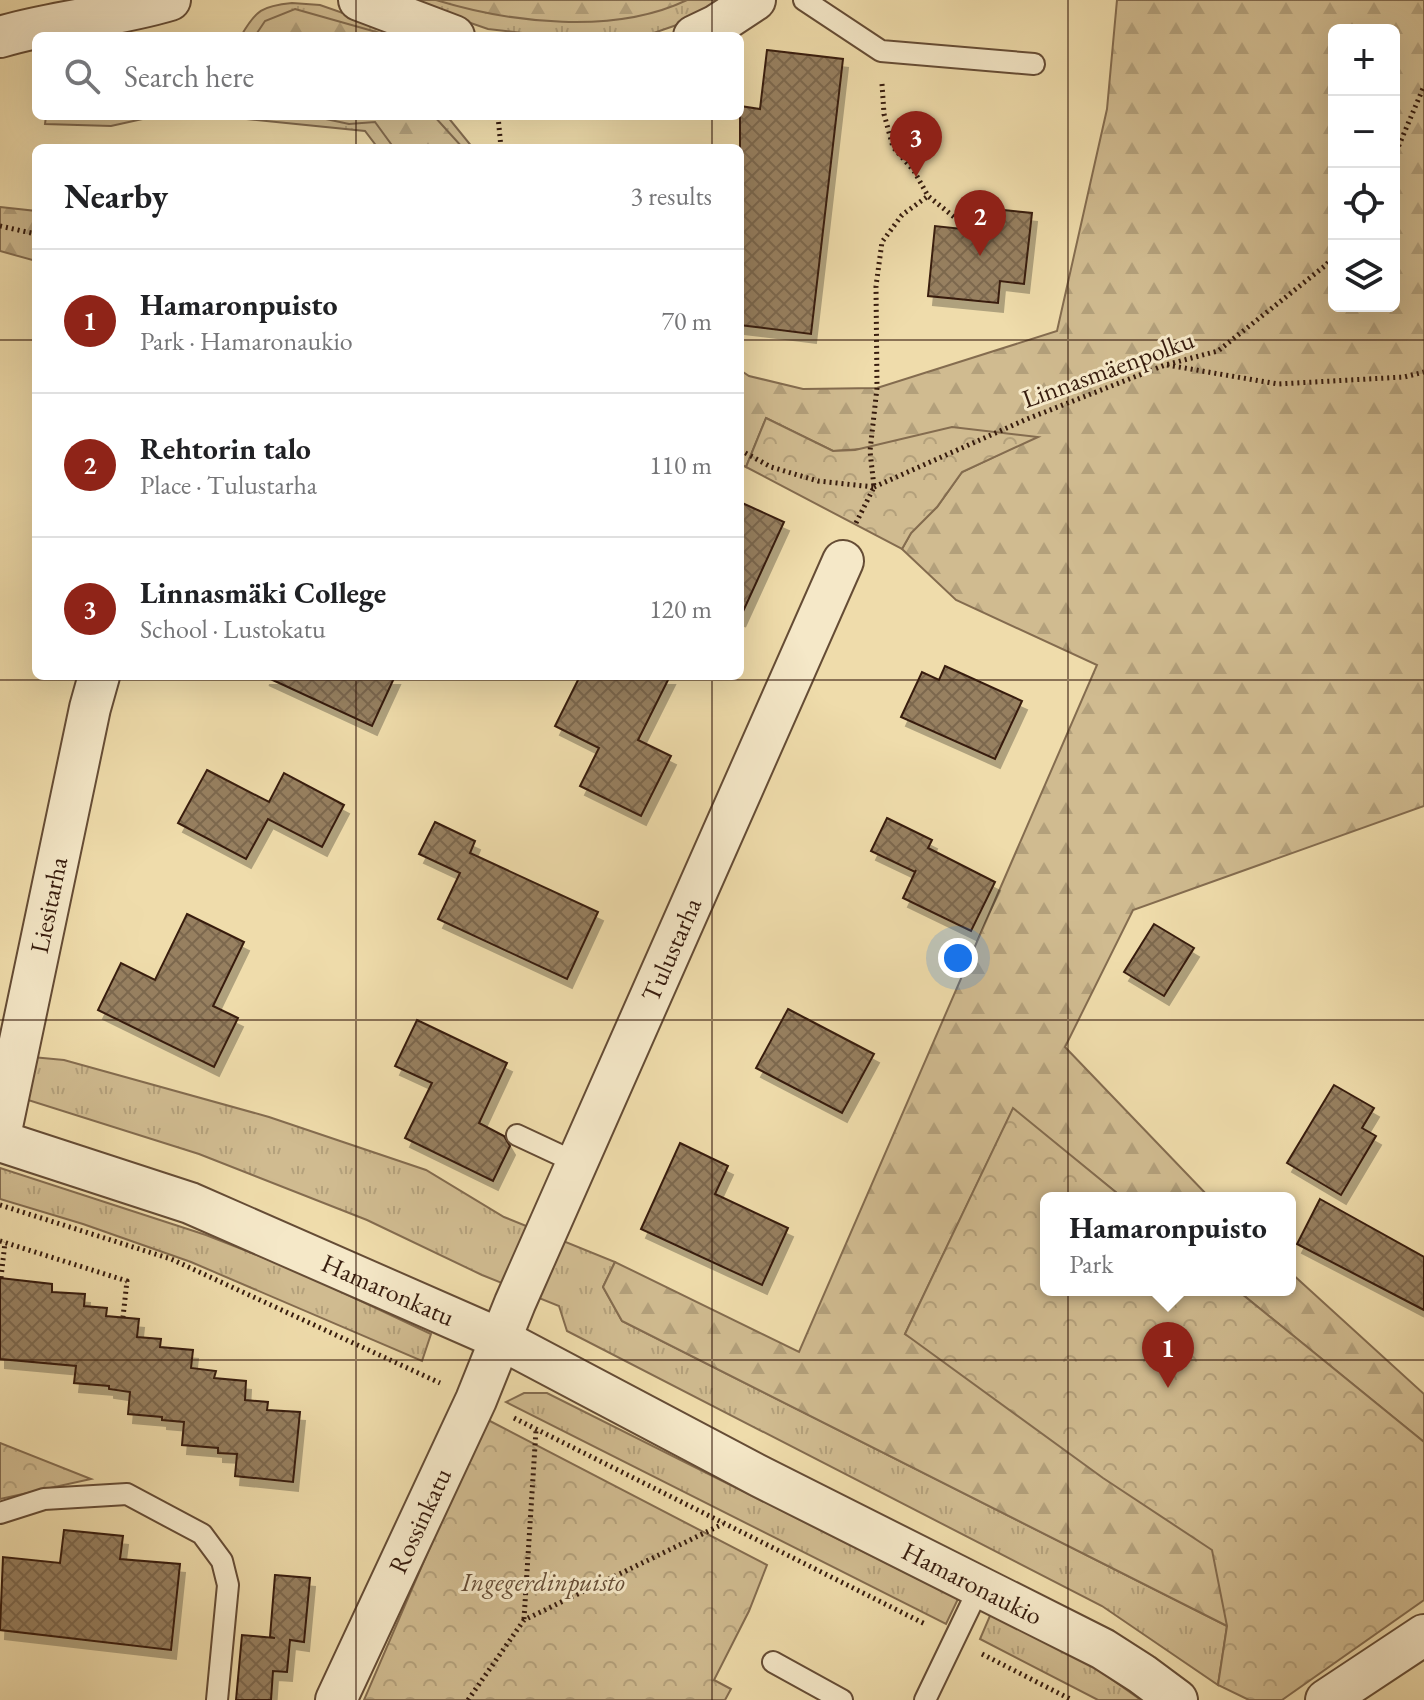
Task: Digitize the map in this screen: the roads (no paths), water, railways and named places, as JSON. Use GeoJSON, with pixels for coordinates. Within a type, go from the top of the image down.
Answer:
{"type":"FeatureCollection","features":[{"type":"Feature","properties":{"kind":"street"},"geometry":{"type":"LineString","coordinates":[[0,37],[64,22],[132,12],[170,0]]}},
{"type":"Feature","properties":{"kind":"street"},"geometry":{"type":"LineString","coordinates":[[359,0],[443,32]]}},
{"type":"Feature","properties":{"kind":"street"},"geometry":{"type":"LineString","coordinates":[[702,32],[755,0]]}},
{"type":"Feature","properties":{"kind":"street","name":"Tulustarha"},"geometry":{"type":"LineString","coordinates":[[500,1339],[843,561]]}},
{"type":"Feature","properties":{"kind":"street","name":"Liesitarha"},"geometry":{"type":"LineString","coordinates":[[0,1138],[83,738],[98,680]]}},
{"type":"Feature","properties":{"kind":"street","name":"Hamaronkatu"},"geometry":{"type":"LineString","coordinates":[[0,1138],[190,1203],[500,1339],[761,1477]]}},
{"type":"Feature","properties":{"kind":"street","name":"Rossinkatu"},"geometry":{"type":"LineString","coordinates":[[336,1700],[476,1400],[500,1339]]}},
{"type":"Feature","properties":{"kind":"street","name":"Hamaronaukio"},"geometry":{"type":"LineString","coordinates":[[761,1477],[1103,1649],[1177,1700]]}},
{"type":"Feature","properties":{"kind":"street"},"geometry":{"type":"LineString","coordinates":[[1345,1694],[1424,1635]]}},
{"type":"Feature","properties":{"kind":"lane"},"geometry":{"type":"LineString","coordinates":[[804,0],[881,51],[1034,64]]}},
{"type":"Feature","properties":{"kind":"lane"},"geometry":{"type":"LineString","coordinates":[[517,1135],[577,1163]]}},
{"type":"Feature","properties":{"kind":"lane"},"geometry":{"type":"LineString","coordinates":[[0,1513],[44,1499],[127,1494],[202,1534],[222,1561],[228,1585],[217,1700]]}},
{"type":"Feature","properties":{"kind":"lane"},"geometry":{"type":"LineString","coordinates":[[925,1700],[979,1588]]}},
{"type":"Feature","properties":{"kind":"lane"},"geometry":{"type":"LineString","coordinates":[[773,1662],[842,1700]]}},
{"type":"Feature","properties":{"kind":"place","name":"Linnasmäki College"},"geometry":{"type":"Point","coordinates":[916,177]}},
{"type":"Feature","properties":{"kind":"place","name":"Rehtorin talo"},"geometry":{"type":"Point","coordinates":[980,256]}},
{"type":"Feature","properties":{"kind":"place","name":"Hamaronpuisto"},"geometry":{"type":"Point","coordinates":[1168,1388]}},
{"type":"Feature","properties":{"kind":"park label","name":"Ingegerdinpuisto"},"geometry":{"type":"Point","coordinates":[543,1582]}}]}
